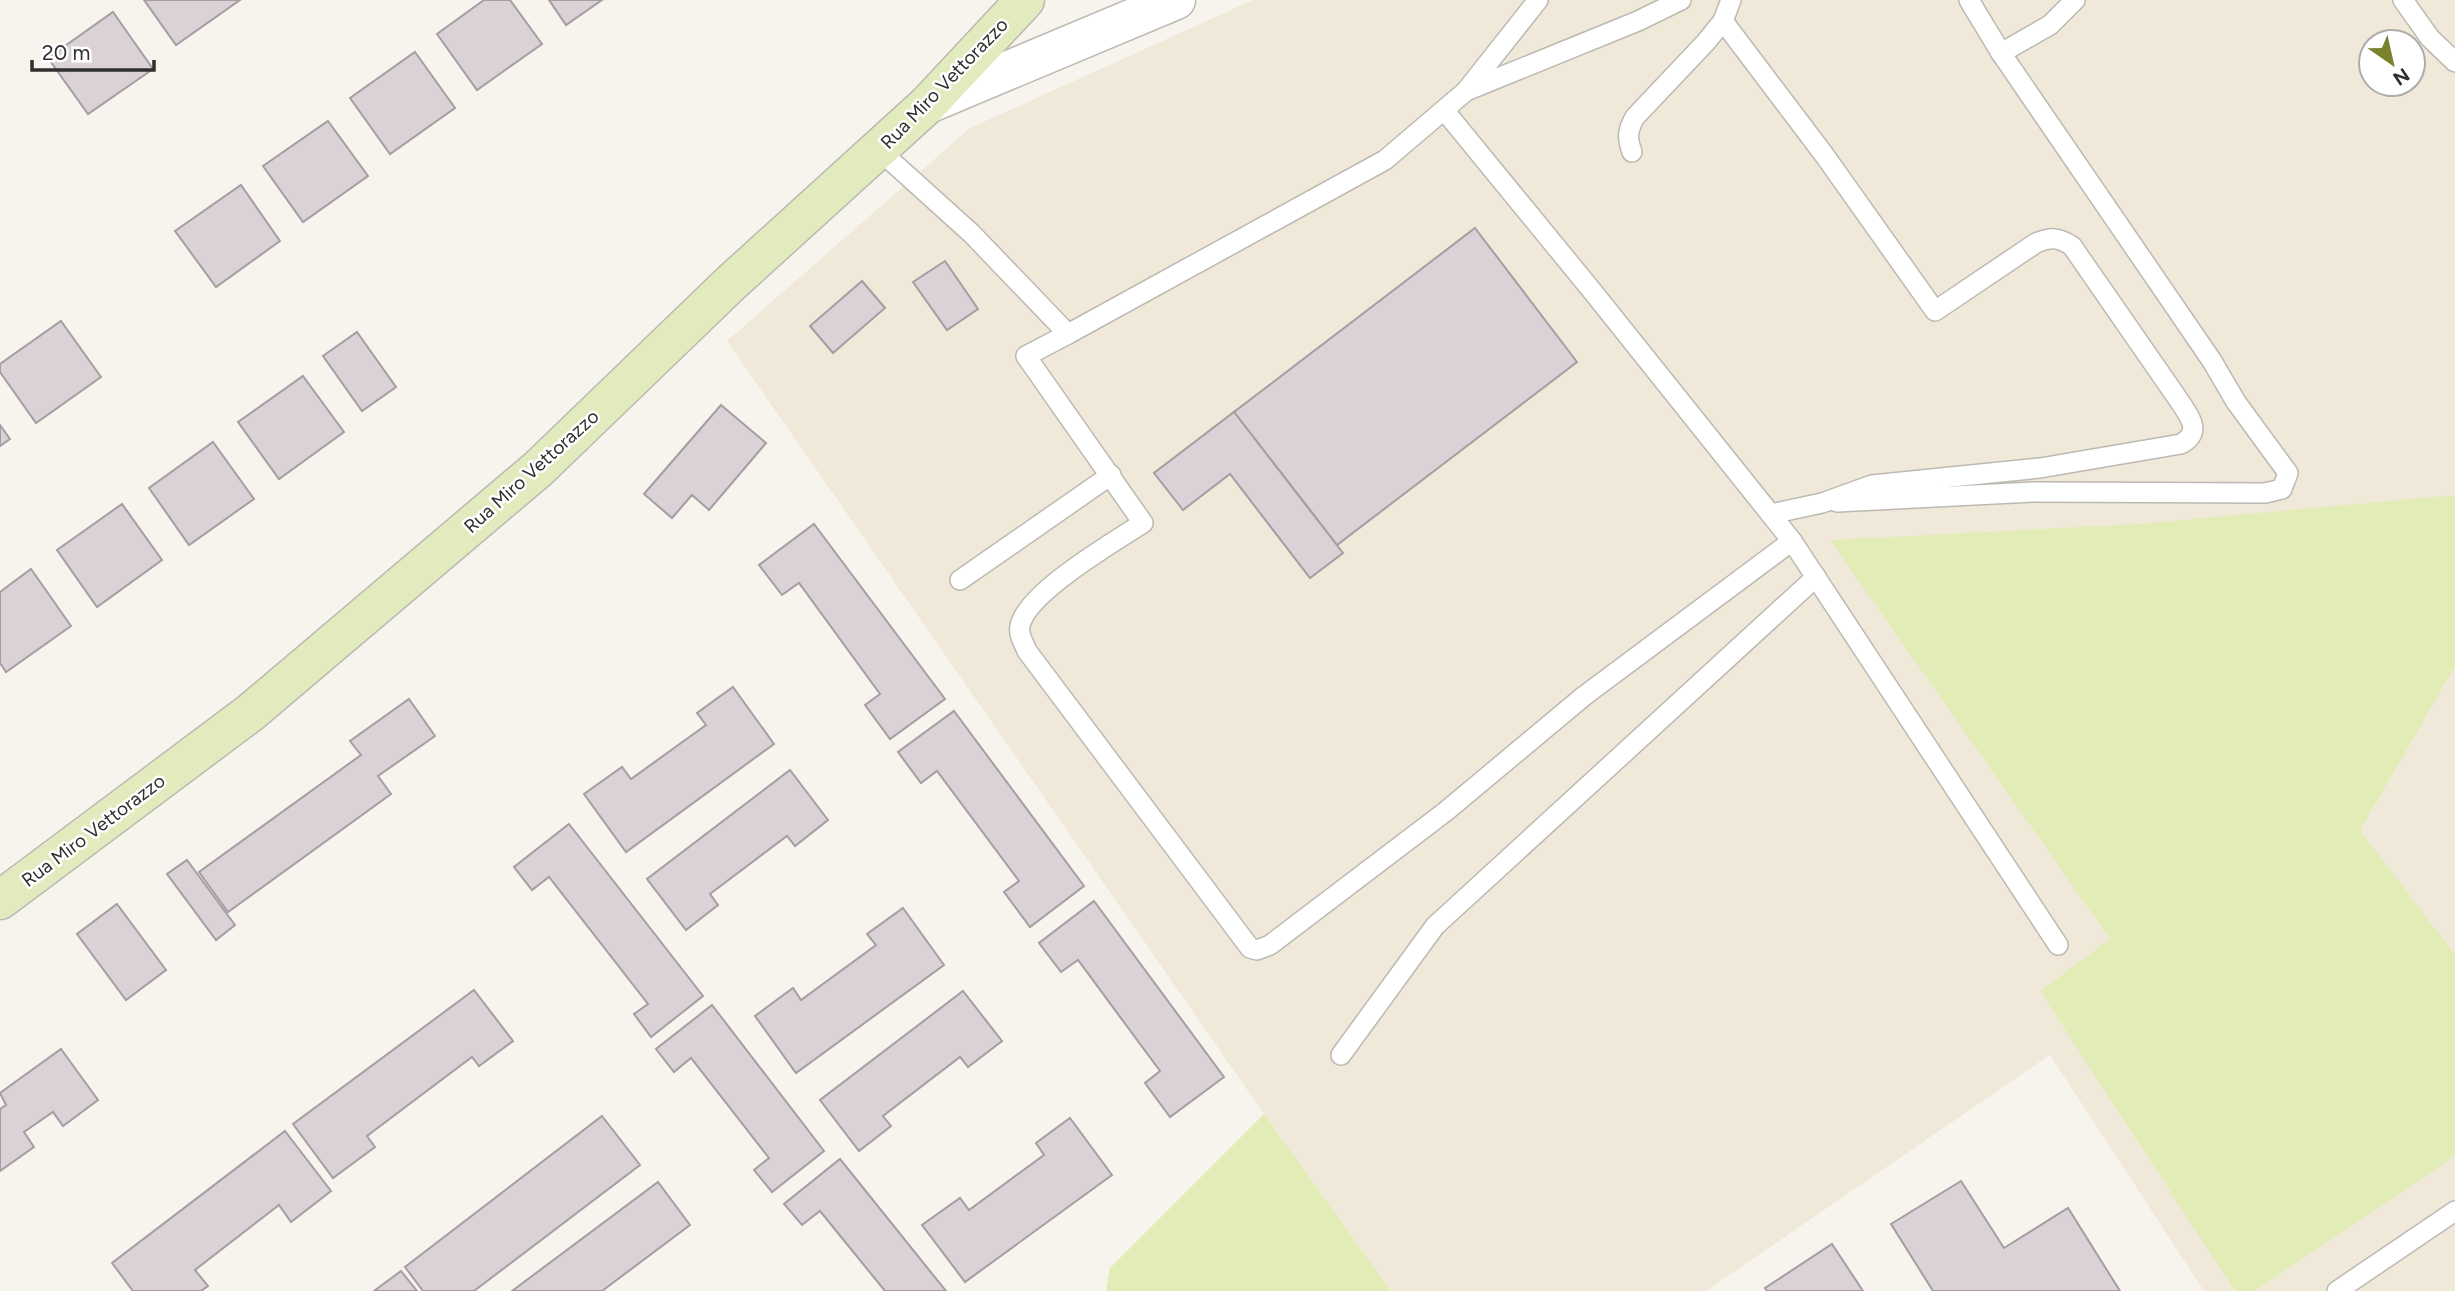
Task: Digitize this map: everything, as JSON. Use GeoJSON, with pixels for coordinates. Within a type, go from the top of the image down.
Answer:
{"type":"FeatureCollection","features":[{"type":"Feature","properties":{"kind":"street","name":"Rua Miro Vettorazzo"},"geometry":{"type":"LineString","coordinates":[[0,900],[250,713],[538,468],[731,283],[928,104],[1025,0]]}},
{"type":"Feature","properties":{"kind":"street"},"geometry":{"type":"LineString","coordinates":[[928,104],[1176,0]]}},
{"type":"Feature","properties":{"kind":"lane"},"geometry":{"type":"LineString","coordinates":[[1538,0],[1466,91],[1385,160],[1026,356],[1143,523],[1048,589],[1026,612],[1020,625],[1020,635],[1027,651],[1251,948],[1257,950],[1270,945],[1446,812],[1584,696],[1792,541]]}},
{"type":"Feature","properties":{"kind":"lane"},"geometry":{"type":"LineString","coordinates":[[1466,91],[1637,21],[1681,0]]}},
{"type":"Feature","properties":{"kind":"lane"},"geometry":{"type":"LineString","coordinates":[[1632,152],[1628,138],[1629,128],[1635,117],[1706,43],[1723,21],[1731,0]]}},
{"type":"Feature","properties":{"kind":"lane"},"geometry":{"type":"LineString","coordinates":[[1822,503],[2034,492],[2265,493],[2282,489],[2288,473],[2236,402],[2212,360],[2001,53],[1969,0]]}},
{"type":"Feature","properties":{"kind":"lane"},"geometry":{"type":"LineString","coordinates":[[2001,53],[2050,25],[2075,0]]}},
{"type":"Feature","properties":{"kind":"lane"},"geometry":{"type":"LineString","coordinates":[[2403,0],[2431,37],[2455,62]]}},
{"type":"Feature","properties":{"kind":"lane"},"geometry":{"type":"LineString","coordinates":[[1723,21],[1825,156],[1935,311],[2036,243],[2050,237],[2062,239],[2072,246],[2191,420],[2194,432],[2191,439],[2182,444],[2040,468],[1872,485],[1822,503],[1771,514]]}},
{"type":"Feature","properties":{"kind":"lane"},"geometry":{"type":"LineString","coordinates":[[1444,110],[1792,541],[2058,945]]}},
{"type":"Feature","properties":{"kind":"lane"},"geometry":{"type":"LineString","coordinates":[[879,150],[972,234],[1068,334]]}},
{"type":"Feature","properties":{"kind":"lane"},"geometry":{"type":"LineString","coordinates":[[960,580],[1111,475]]}},
{"type":"Feature","properties":{"kind":"lane"},"geometry":{"type":"LineString","coordinates":[[1341,1055],[1436,926],[1816,577]]}},
{"type":"Feature","properties":{"kind":"lane"},"geometry":{"type":"LineString","coordinates":[[2337,1291],[2455,1211]]}},
{"type":"Feature","properties":{"kind":"shaded area"},"geometry":{"type":"Polygon","coordinates":[[[1253,0],[2455,0],[2455,1291],[2204,1291],[2050,1055],[1706,1291],[1391,1291],[1264,1114],[727,341],[970,128],[1253,0]]]}},
{"type":"Feature","properties":{"kind":"green space"},"geometry":{"type":"Polygon","coordinates":[[[2455,495],[2455,666],[2360,830],[2455,955],[2455,1156],[2255,1291],[2235,1291],[2040,991],[2110,939],[1830,540],[2139,524],[2455,495]]]}},
{"type":"Feature","properties":{"kind":"green space"},"geometry":{"type":"Polygon","coordinates":[[[1264,1114],[1391,1291],[1106,1291],[1110,1268],[1264,1114]]]}},
{"type":"Feature","properties":{"kind":"building"},"geometry":{"type":"Polygon","coordinates":[[[144,0],[240,0],[176,45],[144,0]]]}},
{"type":"Feature","properties":{"kind":"building"},"geometry":{"type":"Polygon","coordinates":[[[484,0],[510,0],[542,44],[477,90],[437,34],[484,0]]]}},
{"type":"Feature","properties":{"kind":"building"},"geometry":{"type":"Polygon","coordinates":[[[549,0],[602,0],[566,25],[549,0]]]}},
{"type":"Feature","properties":{"kind":"building"},"geometry":{"type":"Polygon","coordinates":[[[113,12],[153,69],[88,114],[48,58],[113,12]]]}},
{"type":"Feature","properties":{"kind":"building"},"geometry":{"type":"Polygon","coordinates":[[[415,52],[455,108],[390,154],[350,98],[415,52]]]}},
{"type":"Feature","properties":{"kind":"building"},"geometry":{"type":"Polygon","coordinates":[[[328,121],[368,176],[303,222],[263,166],[328,121]]]}},
{"type":"Feature","properties":{"kind":"building"},"geometry":{"type":"Polygon","coordinates":[[[241,185],[280,241],[216,287],[175,231],[241,185]]]}},
{"type":"Feature","properties":{"kind":"building"},"geometry":{"type":"Polygon","coordinates":[[[1475,228],[1577,362],[1337,545],[1234,412],[1475,228]]]}},
{"type":"Feature","properties":{"kind":"building"},"geometry":{"type":"Polygon","coordinates":[[[945,261],[978,309],[947,330],[913,282],[945,261]]]}},
{"type":"Feature","properties":{"kind":"building"},"geometry":{"type":"Polygon","coordinates":[[[862,281],[885,308],[833,353],[810,326],[862,281]]]}},
{"type":"Feature","properties":{"kind":"building"},"geometry":{"type":"Polygon","coordinates":[[[61,321],[101,377],[36,423],[0,372],[0,364],[61,321]]]}},
{"type":"Feature","properties":{"kind":"building"},"geometry":{"type":"Polygon","coordinates":[[[357,332],[396,387],[362,411],[323,356],[357,332]]]}},
{"type":"Feature","properties":{"kind":"building"},"geometry":{"type":"Polygon","coordinates":[[[303,376],[344,432],[279,479],[238,422],[303,376]]]}},
{"type":"Feature","properties":{"kind":"building"},"geometry":{"type":"Polygon","coordinates":[[[721,405],[766,443],[709,510],[692,495],[672,518],[644,494],[721,405]]]}},
{"type":"Feature","properties":{"kind":"building"},"geometry":{"type":"Polygon","coordinates":[[[1234,412],[1343,553],[1310,578],[1230,474],[1183,510],[1154,473],[1234,412]]]}},
{"type":"Feature","properties":{"kind":"building"},"geometry":{"type":"Polygon","coordinates":[[[0,425],[10,439],[0,446],[0,425]]]}},
{"type":"Feature","properties":{"kind":"building"},"geometry":{"type":"Polygon","coordinates":[[[213,442],[254,499],[189,545],[149,488],[213,442]]]}},
{"type":"Feature","properties":{"kind":"building"},"geometry":{"type":"Polygon","coordinates":[[[122,504],[162,560],[97,607],[57,550],[122,504]]]}},
{"type":"Feature","properties":{"kind":"building"},"geometry":{"type":"Polygon","coordinates":[[[814,524],[945,699],[890,739],[865,705],[880,694],[799,583],[782,595],[759,565],[814,524]]]}},
{"type":"Feature","properties":{"kind":"building"},"geometry":{"type":"Polygon","coordinates":[[[31,569],[71,626],[6,672],[0,663],[0,592],[31,569]]]}},
{"type":"Feature","properties":{"kind":"building"},"geometry":{"type":"Polygon","coordinates":[[[733,687],[774,744],[626,852],[584,794],[622,767],[631,779],[706,725],[697,713],[733,687]]]}},
{"type":"Feature","properties":{"kind":"building"},"geometry":{"type":"Polygon","coordinates":[[[409,699],[435,736],[378,776],[391,794],[228,912],[199,872],[361,755],[350,741],[409,699]]]}},
{"type":"Feature","properties":{"kind":"building"},"geometry":{"type":"Polygon","coordinates":[[[954,711],[1084,886],[1030,927],[1004,892],[1019,881],[937,771],[921,783],[898,752],[954,711]]]}},
{"type":"Feature","properties":{"kind":"building"},"geometry":{"type":"Polygon","coordinates":[[[790,770],[828,820],[795,846],[787,836],[710,894],[718,905],[686,930],[647,879],[790,770]]]}},
{"type":"Feature","properties":{"kind":"building"},"geometry":{"type":"Polygon","coordinates":[[[569,824],[703,996],[651,1037],[634,1014],[648,1004],[549,877],[532,890],[514,867],[569,824]]]}},
{"type":"Feature","properties":{"kind":"building"},"geometry":{"type":"Polygon","coordinates":[[[187,860],[235,925],[216,940],[167,874],[187,860]]]}},
{"type":"Feature","properties":{"kind":"building"},"geometry":{"type":"Polygon","coordinates":[[[1094,901],[1224,1077],[1170,1117],[1145,1083],[1160,1071],[1078,960],[1061,972],[1039,943],[1094,901]]]}},
{"type":"Feature","properties":{"kind":"building"},"geometry":{"type":"Polygon","coordinates":[[[117,904],[166,970],[126,1000],[77,934],[117,904]]]}},
{"type":"Feature","properties":{"kind":"building"},"geometry":{"type":"Polygon","coordinates":[[[903,908],[944,965],[796,1073],[755,1016],[793,988],[801,1000],[876,945],[867,934],[903,908]]]}},
{"type":"Feature","properties":{"kind":"building"},"geometry":{"type":"Polygon","coordinates":[[[474,990],[513,1041],[479,1066],[472,1057],[367,1136],[375,1147],[333,1178],[293,1124],[474,990]]]}},
{"type":"Feature","properties":{"kind":"building"},"geometry":{"type":"Polygon","coordinates":[[[963,991],[1002,1041],[968,1067],[960,1057],[883,1116],[891,1126],[859,1151],[820,1100],[963,991]]]}},
{"type":"Feature","properties":{"kind":"building"},"geometry":{"type":"Polygon","coordinates":[[[712,1005],[824,1151],[772,1192],[754,1170],[769,1158],[691,1058],[674,1072],[656,1049],[712,1005]]]}},
{"type":"Feature","properties":{"kind":"building"},"geometry":{"type":"Polygon","coordinates":[[[61,1049],[98,1100],[63,1126],[53,1112],[24,1132],[34,1147],[0,1171],[0,1109],[6,1105],[0,1093],[61,1049]]]}},
{"type":"Feature","properties":{"kind":"building"},"geometry":{"type":"Polygon","coordinates":[[[602,1116],[640,1165],[474,1291],[423,1291],[405,1267],[602,1116]]]}},
{"type":"Feature","properties":{"kind":"building"},"geometry":{"type":"Polygon","coordinates":[[[1070,1118],[1112,1175],[965,1282],[922,1225],[960,1198],[969,1210],[1044,1155],[1036,1143],[1070,1118]]]}},
{"type":"Feature","properties":{"kind":"building"},"geometry":{"type":"Polygon","coordinates":[[[285,1131],[331,1191],[291,1222],[279,1205],[195,1270],[208,1286],[201,1291],[133,1291],[112,1263],[285,1131]]]}},
{"type":"Feature","properties":{"kind":"building"},"geometry":{"type":"Polygon","coordinates":[[[840,1159],[946,1291],[885,1291],[820,1211],[802,1225],[784,1204],[840,1159]]]}},
{"type":"Feature","properties":{"kind":"building"},"geometry":{"type":"Polygon","coordinates":[[[1961,1181],[2004,1248],[2068,1208],[2120,1291],[1933,1291],[1891,1224],[1961,1181]]]}},
{"type":"Feature","properties":{"kind":"building"},"geometry":{"type":"Polygon","coordinates":[[[658,1182],[690,1225],[602,1291],[512,1291],[658,1182]]]}},
{"type":"Feature","properties":{"kind":"building"},"geometry":{"type":"Polygon","coordinates":[[[1832,1244],[1863,1291],[1767,1291],[1765,1288],[1832,1244]]]}},
{"type":"Feature","properties":{"kind":"building"},"geometry":{"type":"Polygon","coordinates":[[[401,1271],[417,1291],[374,1291],[401,1271]]]}}]}
